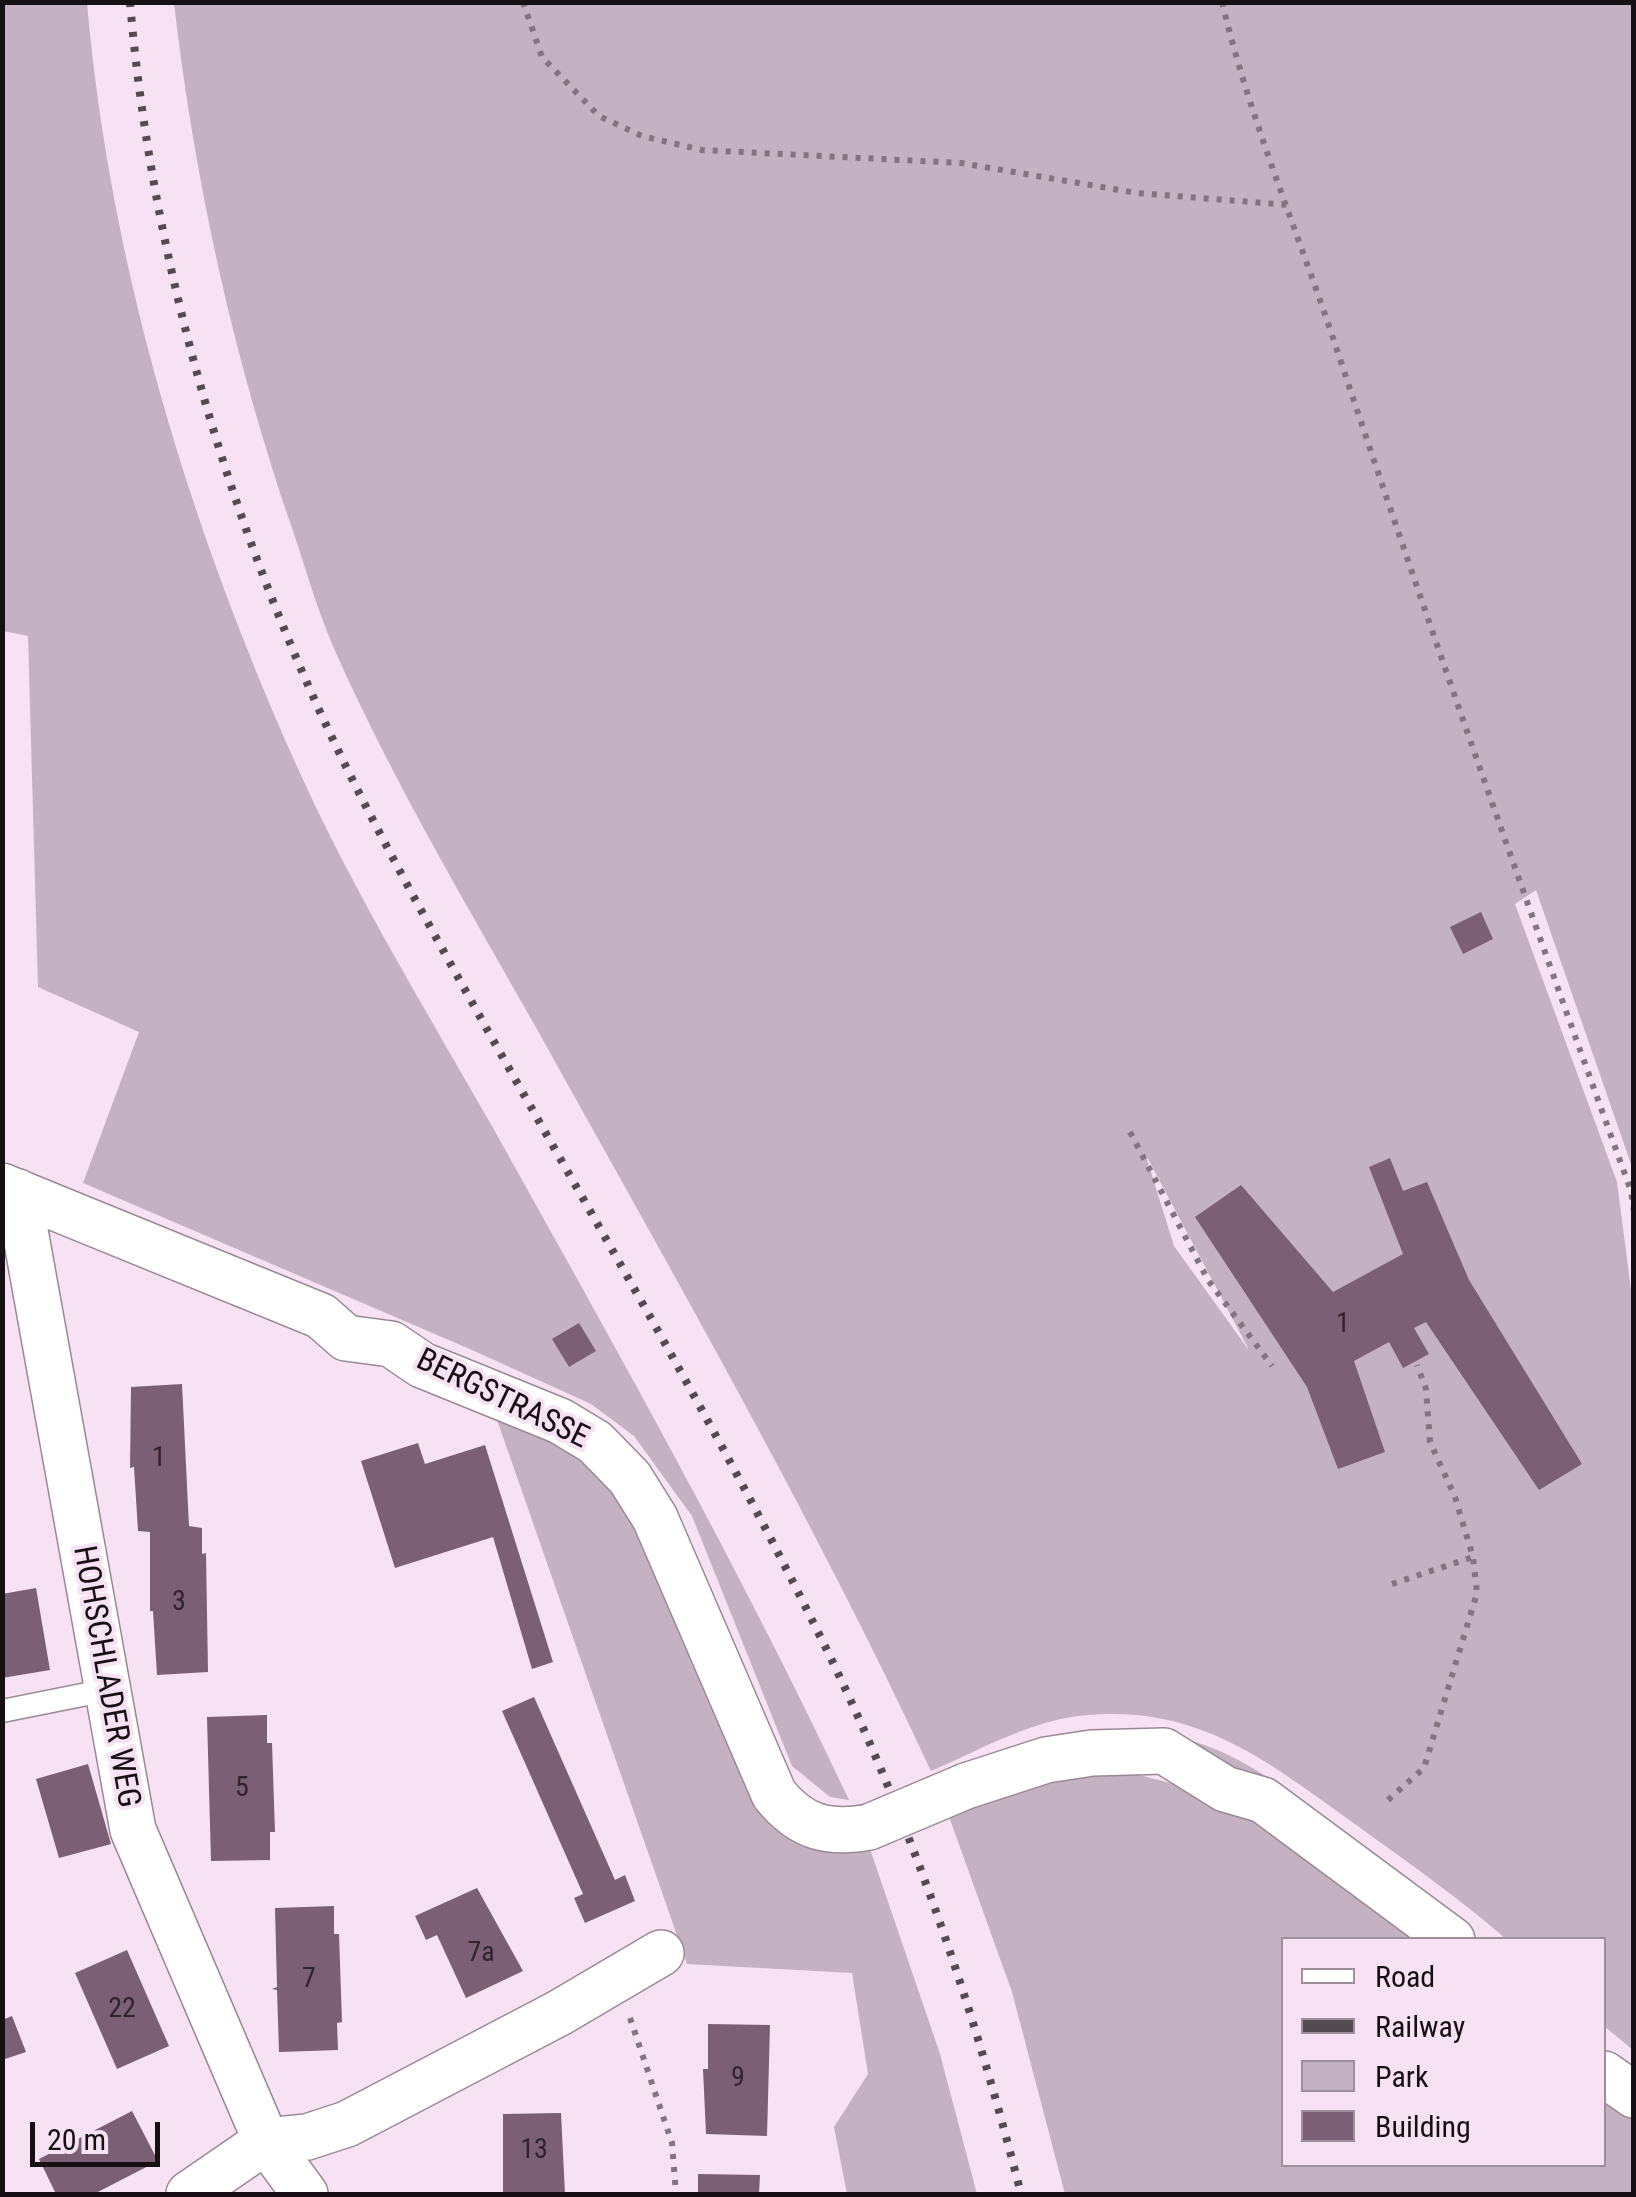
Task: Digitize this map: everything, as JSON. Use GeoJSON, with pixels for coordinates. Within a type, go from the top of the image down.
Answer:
{"type":"FeatureCollection","features":[{"type":"Feature","properties":{"kind":"street","name":"HOHSCHLADER WEG"},"geometry":{"type":"LineString","coordinates":[[10,1189],[133,1830],[266,2141],[305,2194]]}},
{"type":"Feature","properties":{"kind":"street","name":"BERGSTRASSE"},"geometry":{"type":"LineString","coordinates":[[10,1189],[297,1310],[322,1316],[346,1338],[391,1344],[422,1365],[560,1421],[595,1442],[630,1478],[655,1518],[774,1794],[786,1810],[821,1830],[869,1827],[966,1786],[1046,1760],[1149,1751],[1177,1756],[1225,1789],[1262,1800],[1448,1937]]}},
{"type":"Feature","properties":{"kind":"street"},"geometry":{"type":"LineString","coordinates":[[189,2194],[266,2141],[307,2137],[348,2124],[559,2013],[662,1953]]}},
{"type":"Feature","properties":{"kind":"street"},"geometry":{"type":"LineString","coordinates":[[1606,2075],[1634,2096]]}},
{"type":"Feature","properties":{"kind":"lane"},"geometry":{"type":"LineString","coordinates":[[2,1711],[107,1690]]}},
{"type":"Feature","properties":{"kind":"path"},"geometry":{"type":"LineString","coordinates":[[524,2],[542,58],[599,116],[642,136],[702,150],[961,163],[1137,193],[1289,205]]}},
{"type":"Feature","properties":{"kind":"path"},"geometry":{"type":"LineString","coordinates":[[1222,2],[1242,89],[1289,205],[1452,695],[1631,1191],[1634,1212]]}},
{"type":"Feature","properties":{"kind":"path"},"geometry":{"type":"LineString","coordinates":[[1130,1132],[1208,1280],[1272,1366]]}},
{"type":"Feature","properties":{"kind":"path"},"geometry":{"type":"LineString","coordinates":[[1388,1800],[1424,1768],[1477,1593],[1473,1558],[1454,1498],[1430,1442],[1426,1389],[1417,1365]]}},
{"type":"Feature","properties":{"kind":"path"},"geometry":{"type":"LineString","coordinates":[[1392,1584],[1473,1558]]}},
{"type":"Feature","properties":{"kind":"path"},"geometry":{"type":"LineString","coordinates":[[612,1979],[628,2009],[672,2143],[676,2194]]}},
{"type":"Feature","properties":{"kind":"green space"},"geometry":{"type":"Polygon","coordinates":[[[3,3],[87,3],[98,101],[135,295],[188,485],[256,671],[340,855],[677,1461],[849,1800],[830,1797],[792,1766],[692,1516],[634,1436],[591,1404],[83,1183],[139,1032],[38,987],[28,636],[3,631],[3,3]]]}},
{"type":"Feature","properties":{"kind":"green space"},"geometry":{"type":"Polygon","coordinates":[[[174,3],[1633,3],[1633,1170],[1536,890],[1515,904],[1617,1182],[1633,1305],[1633,2050],[1606,2028],[1606,1937],[1504,1937],[1432,1880],[1292,1780],[1231,1743],[1199,1729],[1128,1715],[1067,1718],[1007,1737],[931,1771],[791,1490],[432,844],[336,653],[253,404],[219,272],[193,138],[174,3]],[[1145,1153],[1174,1246],[1248,1349],[1145,1153]]]}},
{"type":"Feature","properties":{"kind":"green space"},"geometry":{"type":"Polygon","coordinates":[[[495,1414],[559,1442],[606,1474],[646,1525],[767,1809],[869,1846],[940,2054],[977,2194],[847,2194],[834,2127],[868,2074],[852,1973],[687,1964],[495,1414]]]}},
{"type":"Feature","properties":{"kind":"green space"},"geometry":{"type":"Polygon","coordinates":[[[1103,1729],[1175,1736],[1205,1745],[1259,1772],[1343,1831],[1328,1830],[1241,1772],[1029,1748],[1072,1733],[1103,1729]]]}},
{"type":"Feature","properties":{"kind":"green space"},"geometry":{"type":"Polygon","coordinates":[[[1119,1770],[1206,1792],[1260,1821],[1421,1937],[1281,1937],[1281,2167],[1606,2167],[1606,2095],[1633,2115],[1633,2194],[1065,2194],[1012,1992],[947,1811],[1044,1776],[1119,1770]]]}},
{"type":"Feature","properties":{"kind":"building"},"geometry":{"type":"Polygon","coordinates":[[[1481,912],[1493,939],[1463,954],[1450,927],[1481,912]]]}},
{"type":"Feature","properties":{"kind":"building"},"geometry":{"type":"Polygon","coordinates":[[[1390,1158],[1403,1191],[1427,1182],[1469,1280],[1582,1464],[1539,1490],[1426,1322],[1414,1328],[1429,1354],[1403,1368],[1389,1342],[1354,1361],[1385,1452],[1338,1469],[1307,1387],[1195,1217],[1241,1185],[1333,1292],[1403,1254],[1369,1167],[1390,1158]]]}},
{"type":"Feature","properties":{"kind":"building"},"geometry":{"type":"Polygon","coordinates":[[[579,1323],[596,1351],[569,1367],[552,1339],[579,1323]]]}},
{"type":"Feature","properties":{"kind":"building"},"geometry":{"type":"Polygon","coordinates":[[[182,1384],[189,1526],[202,1528],[202,1554],[206,1553],[208,1672],[157,1675],[150,1611],[150,1532],[138,1531],[134,1467],[130,1468],[131,1387],[182,1384]]]}},
{"type":"Feature","properties":{"kind":"building"},"geometry":{"type":"Polygon","coordinates":[[[418,1443],[425,1464],[485,1445],[553,1662],[532,1669],[493,1537],[395,1568],[361,1461],[418,1443]]]}},
{"type":"Feature","properties":{"kind":"building"},"geometry":{"type":"Polygon","coordinates":[[[36,1588],[50,1670],[2,1678],[2,1594],[36,1588]]]}},
{"type":"Feature","properties":{"kind":"building"},"geometry":{"type":"Polygon","coordinates":[[[534,1697],[615,1880],[625,1875],[635,1901],[585,1923],[574,1898],[583,1894],[502,1711],[534,1697]]]}},
{"type":"Feature","properties":{"kind":"building"},"geometry":{"type":"Polygon","coordinates":[[[267,1715],[267,1743],[272,1743],[275,1832],[270,1832],[270,1860],[211,1861],[207,1717],[267,1715]]]}},
{"type":"Feature","properties":{"kind":"building"},"geometry":{"type":"Polygon","coordinates":[[[88,1764],[111,1844],[59,1858],[36,1779],[88,1764]]]}},
{"type":"Feature","properties":{"kind":"building"},"geometry":{"type":"Polygon","coordinates":[[[477,1888],[523,1971],[466,1998],[437,1935],[426,1940],[415,1916],[477,1888]]]}},
{"type":"Feature","properties":{"kind":"building"},"geometry":{"type":"Polygon","coordinates":[[[334,1906],[334,1934],[339,1934],[342,2022],[337,2023],[338,2050],[279,2052],[277,1990],[272,1989],[277,1987],[275,1908],[334,1906]]]}},
{"type":"Feature","properties":{"kind":"building"},"geometry":{"type":"Polygon","coordinates":[[[127,1950],[169,2046],[117,2069],[75,1973],[127,1950]]]}},
{"type":"Feature","properties":{"kind":"building"},"geometry":{"type":"Polygon","coordinates":[[[12,2016],[26,2052],[2,2060],[2,2020],[12,2016]]]}},
{"type":"Feature","properties":{"kind":"building"},"geometry":{"type":"Polygon","coordinates":[[[708,2024],[770,2025],[767,2136],[706,2134],[703,2069],[708,2069],[708,2024]]]}},
{"type":"Feature","properties":{"kind":"building"},"geometry":{"type":"Polygon","coordinates":[[[132,2111],[158,2161],[94,2194],[56,2194],[39,2159],[132,2111]]]}},
{"type":"Feature","properties":{"kind":"building"},"geometry":{"type":"Polygon","coordinates":[[[561,2113],[565,2194],[503,2194],[503,2114],[561,2113]]]}},
{"type":"Feature","properties":{"kind":"building"},"geometry":{"type":"Polygon","coordinates":[[[698,2174],[760,2175],[759,2194],[698,2194],[698,2174]]]}},
{"type":"Feature","properties":{"kind":"railway"},"geometry":{"type":"LineString","coordinates":[[130,2],[152,171],[188,338],[237,503],[298,662],[386,845],[735,1470],[846,1691],[933,1902],[980,2047],[1021,2194]]}}]}
